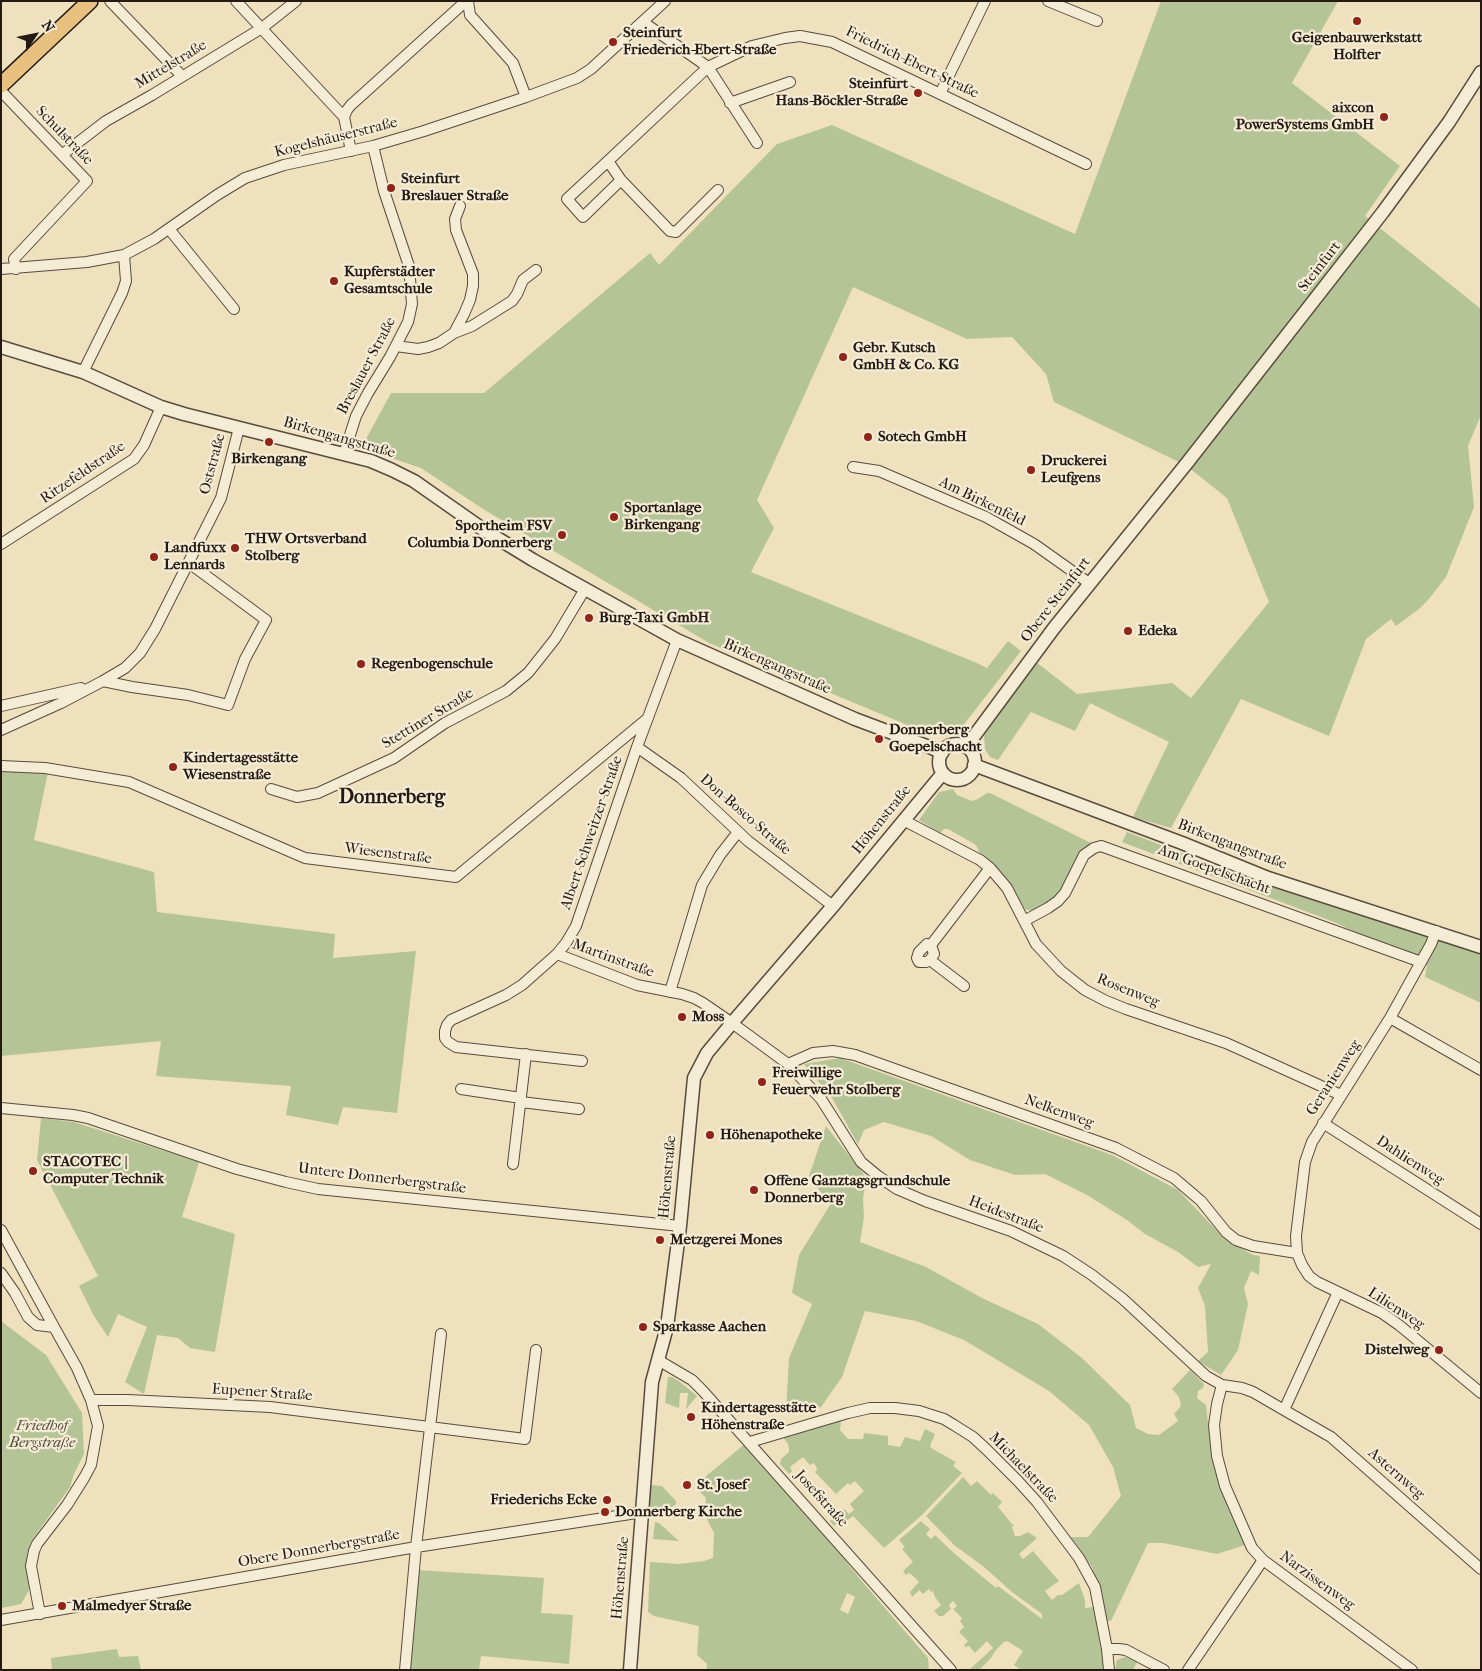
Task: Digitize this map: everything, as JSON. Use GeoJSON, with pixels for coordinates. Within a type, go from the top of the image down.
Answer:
{"type":"FeatureCollection","features":[{"type":"Feature","properties":{"kind":"main road"},"geometry":{"type":"LineString","coordinates":[[1,85],[90,1]]}},
{"type":"Feature","properties":{"kind":"street"},"geometry":{"type":"LineString","coordinates":[[110,1],[182,76]]}},
{"type":"Feature","properties":{"kind":"street"},"geometry":{"type":"LineString","coordinates":[[236,1],[344,118],[351,151]]}},
{"type":"Feature","properties":{"kind":"street","name":"Mittelstraße"},"geometry":{"type":"LineString","coordinates":[[63,154],[106,121],[262,28],[296,1]]}},
{"type":"Feature","properties":{"kind":"street"},"geometry":{"type":"LineString","coordinates":[[344,118],[351,105],[467,1],[470,15],[513,63],[526,97]]}},
{"type":"Feature","properties":{"kind":"street","name":"Kogelshäuserstraße"},"geometry":{"type":"LineString","coordinates":[[1,270],[87,262],[124,255],[154,239],[245,178],[284,165],[373,146],[526,97],[577,78],[591,69],[664,1]]}},
{"type":"Feature","properties":{"kind":"street"},"geometry":{"type":"LineString","coordinates":[[940,94],[985,1]]}},
{"type":"Feature","properties":{"kind":"street"},"geometry":{"type":"LineString","coordinates":[[1048,1],[1098,21]]}},
{"type":"Feature","properties":{"kind":"street"},"geometry":{"type":"LineString","coordinates":[[643,22],[708,66],[757,144]]}},
{"type":"Feature","properties":{"kind":"street","name":"Friedrich-Ebert-Straße"},"geometry":{"type":"LineString","coordinates":[[621,180],[582,217],[567,199],[708,66],[740,50],[769,41],[800,36],[832,42],[849,49],[1086,164]]}},
{"type":"Feature","properties":{"kind":"street","name":"Steinfurt"},"geometry":{"type":"LineString","coordinates":[[1176,476],[1383,212],[1481,72]]}},
{"type":"Feature","properties":{"kind":"street"},"geometry":{"type":"LineString","coordinates":[[730,103],[790,82]]}},
{"type":"Feature","properties":{"kind":"street","name":"Schulstraße"},"geometry":{"type":"LineString","coordinates":[[1,91],[87,181],[14,259],[16,269]]}},
{"type":"Feature","properties":{"kind":"street","name":"Breslauer Straße"},"geometry":{"type":"LineString","coordinates":[[344,454],[356,416],[408,322],[412,304],[409,266],[384,191],[373,146]]}},
{"type":"Feature","properties":{"kind":"street"},"geometry":{"type":"LineString","coordinates":[[608,161],[621,180],[670,231],[676,232],[718,190]]}},
{"type":"Feature","properties":{"kind":"street"},"geometry":{"type":"LineString","coordinates":[[454,332],[461,322],[470,300],[473,286],[473,274],[456,230],[455,219],[460,206]]}},
{"type":"Feature","properties":{"kind":"street"},"geometry":{"type":"LineString","coordinates":[[169,229],[234,309]]}},
{"type":"Feature","properties":{"kind":"street"},"geometry":{"type":"LineString","coordinates":[[82,372],[122,293],[126,281],[124,255]]}},
{"type":"Feature","properties":{"kind":"street"},"geometry":{"type":"LineString","coordinates":[[396,346],[418,349],[428,347],[439,343],[454,332],[472,326],[512,301],[523,280],[536,270]]}},
{"type":"Feature","properties":{"kind":"street","name":"Birkengangstraße"},"geometry":{"type":"LineString","coordinates":[[1,347],[82,372],[161,407],[372,461],[414,481],[484,530],[676,640],[855,719],[942,753]]}},
{"type":"Feature","properties":{"kind":"street","name":"Ritzefeldstraße"},"geometry":{"type":"LineString","coordinates":[[1,544],[134,459],[144,445],[161,407]]}},
{"type":"Feature","properties":{"kind":"street","name":"Oststraße"},"geometry":{"type":"LineString","coordinates":[[1,730],[98,683],[131,662],[144,648],[221,498],[239,428]]}},
{"type":"Feature","properties":{"kind":"street","name":"Am Birkenfeld"},"geometry":{"type":"LineString","coordinates":[[853,467],[879,472],[986,517],[1034,544],[1089,583]]}},
{"type":"Feature","properties":{"kind":"street","name":"Obere Steinfurt"},"geometry":{"type":"LineString","coordinates":[[966,747],[1089,583],[1176,476]]}},
{"type":"Feature","properties":{"kind":"street"},"geometry":{"type":"LineString","coordinates":[[1,706],[98,683],[188,695],[228,705],[245,659],[266,620],[189,563]]}},
{"type":"Feature","properties":{"kind":"street","name":"Stettiner Straße"},"geometry":{"type":"LineString","coordinates":[[271,789],[297,797],[318,793],[394,758],[445,723],[506,691],[528,673],[545,652],[585,589]]}},
{"type":"Feature","properties":{"kind":"street"},"geometry":{"type":"LineString","coordinates":[[648,718],[676,640]]}},
{"type":"Feature","properties":{"kind":"street","name":"Albert-Schweitzer-Straße"},"geometry":{"type":"LineString","coordinates":[[557,954],[576,926],[648,718]]}},
{"type":"Feature","properties":{"kind":"street","name":"Wiesenstraße"},"geometry":{"type":"LineString","coordinates":[[1,766],[46,768],[129,782],[305,858],[317,861],[456,877],[648,718]]}},
{"type":"Feature","properties":{"kind":"street"},"geometry":{"type":"LineString","coordinates":[[955,744],[966,747],[973,755],[974,765],[972,772],[967,777],[954,780],[943,773],[939,763],[942,753],[947,747],[955,744]]}},
{"type":"Feature","properties":{"kind":"street","name":"Don-Bosco-Straße"},"geometry":{"type":"LineString","coordinates":[[637,747],[681,778],[738,832],[833,906]]}},
{"type":"Feature","properties":{"kind":"street","name":"Birkengangstraße"},"geometry":{"type":"LineString","coordinates":[[974,765],[1182,843],[1268,878],[1481,947]]}},
{"type":"Feature","properties":{"kind":"street","name":"Höhenstraße"},"geometry":{"type":"LineString","coordinates":[[630,1670],[652,1382],[667,1327],[680,1226],[694,1078],[707,1053],[833,906],[943,773]]}},
{"type":"Feature","properties":{"kind":"street","name":"Rosenweg"},"geometry":{"type":"LineString","coordinates":[[903,820],[980,860],[990,868],[1007,888],[1036,944],[1061,971],[1085,990],[1126,1009],[1226,1044],[1341,1095]]}},
{"type":"Feature","properties":{"kind":"street"},"geometry":{"type":"LineString","coordinates":[[670,992],[702,885],[720,855],[738,832]]}},
{"type":"Feature","properties":{"kind":"street","name":"Am Goepelschacht"},"geometry":{"type":"LineString","coordinates":[[1024,921],[1058,901],[1065,893],[1084,855],[1094,848],[1101,846],[1421,962]]}},
{"type":"Feature","properties":{"kind":"street"},"geometry":{"type":"LineString","coordinates":[[964,986],[930,960],[919,962],[917,955],[923,946],[931,945],[990,868]]}},
{"type":"Feature","properties":{"kind":"street","name":"Geranienweg"},"geometry":{"type":"LineString","coordinates":[[1297,1253],[1296,1236],[1305,1162],[1312,1142],[1390,1018],[1436,932]]}},
{"type":"Feature","properties":{"kind":"street","name":"Martinstraße"},"geometry":{"type":"LineString","coordinates":[[582,1061],[456,1047],[445,1038],[447,1026],[451,1020],[506,995],[522,985],[557,954],[637,985],[682,994],[703,1003],[732,1023]]}},
{"type":"Feature","properties":{"kind":"street"},"geometry":{"type":"LineString","coordinates":[[1390,1018],[1481,1070]]}},
{"type":"Feature","properties":{"kind":"street","name":"Heidestraße"},"geometry":{"type":"LineString","coordinates":[[732,1023],[788,1064],[821,1099],[861,1162],[878,1176],[897,1189],[925,1201],[1011,1231],[1062,1256],[1092,1275],[1123,1299],[1206,1376],[1222,1385],[1242,1388],[1284,1410]]}},
{"type":"Feature","properties":{"kind":"street","name":"Nelkenweg"},"geometry":{"type":"LineString","coordinates":[[788,1064],[813,1053],[833,1051],[855,1055],[1116,1148],[1174,1178],[1201,1202],[1226,1232],[1236,1240],[1253,1246],[1297,1253]]}},
{"type":"Feature","properties":{"kind":"street"},"geometry":{"type":"LineString","coordinates":[[513,1164],[526,1054]]}},
{"type":"Feature","properties":{"kind":"street"},"geometry":{"type":"LineString","coordinates":[[461,1089],[579,1109]]}},
{"type":"Feature","properties":{"kind":"street","name":"Untere Donnerbergstraße"},"geometry":{"type":"LineString","coordinates":[[1,1108],[88,1118],[237,1169],[318,1189],[680,1226]]}},
{"type":"Feature","properties":{"kind":"street","name":"Dahlienweg"},"geometry":{"type":"LineString","coordinates":[[1323,1123],[1481,1224]]}},
{"type":"Feature","properties":{"kind":"street"},"geometry":{"type":"LineString","coordinates":[[1,1230],[77,1368],[91,1400],[98,1426],[90,1465],[84,1478],[34,1550],[32,1572],[40,1614]]}},
{"type":"Feature","properties":{"kind":"street","name":"Lilienweg"},"geometry":{"type":"LineString","coordinates":[[1297,1253],[1309,1276],[1317,1282],[1382,1313],[1481,1393]]}},
{"type":"Feature","properties":{"kind":"street"},"geometry":{"type":"LineString","coordinates":[[1,1273],[28,1317],[37,1326],[54,1326]]}},
{"type":"Feature","properties":{"kind":"street"},"geometry":{"type":"LineString","coordinates":[[1284,1410],[1338,1292]]}},
{"type":"Feature","properties":{"kind":"street"},"geometry":{"type":"LineString","coordinates":[[405,1670],[416,1547],[441,1334]]}},
{"type":"Feature","properties":{"kind":"street","name":"Eupener Straße"},"geometry":{"type":"LineString","coordinates":[[91,1400],[138,1400],[270,1407],[525,1439],[536,1350]]}},
{"type":"Feature","properties":{"kind":"street","name":"Josefstraße"},"geometry":{"type":"LineString","coordinates":[[658,1360],[692,1380],[750,1442],[951,1670]]}},
{"type":"Feature","properties":{"kind":"street"},"geometry":{"type":"LineString","coordinates":[[1222,1385],[1216,1404],[1214,1425],[1217,1456],[1226,1486],[1247,1540],[1263,1560]]}},
{"type":"Feature","properties":{"kind":"street","name":"Michaelstraße"},"geometry":{"type":"LineString","coordinates":[[750,1442],[870,1408],[895,1408],[919,1411],[944,1419],[954,1425],[980,1443],[1018,1481],[1037,1502],[1080,1558],[1096,1588],[1107,1649],[1108,1670]]}},
{"type":"Feature","properties":{"kind":"street","name":"Asternweg"},"geometry":{"type":"LineString","coordinates":[[1284,1410],[1331,1437],[1481,1569]]}},
{"type":"Feature","properties":{"kind":"street","name":"Obere Donnerbergstraße"},"geometry":{"type":"LineString","coordinates":[[1,1620],[416,1547],[643,1512]]}},
{"type":"Feature","properties":{"kind":"street","name":"Narzissenweg"},"geometry":{"type":"LineString","coordinates":[[1188,1670],[1263,1560],[1412,1670]]}},
{"type":"Feature","properties":{"kind":"street"},"geometry":{"type":"LineString","coordinates":[[1107,1649],[1126,1650],[1164,1670]]}},
{"type":"Feature","properties":{"kind":"green space"},"geometry":{"type":"Polygon","coordinates":[[[1161,1],[1338,1],[1292,83],[1400,166],[1365,216],[1481,309],[1481,415],[1468,446],[1474,507],[1446,577],[1419,609],[1396,626],[1391,619],[1366,639],[1329,736],[1241,699],[1171,828],[1133,817],[1169,742],[1090,703],[1075,731],[1031,712],[998,760],[990,757],[985,749],[984,735],[1036,662],[1077,694],[1172,683],[1191,698],[1269,602],[1227,498],[1177,461],[1054,402],[1046,374],[1012,337],[967,339],[853,287],[757,500],[774,528],[751,572],[987,668],[1008,641],[1021,651],[962,727],[955,733],[945,736],[927,733],[709,643],[483,509],[421,468],[361,448],[391,393],[484,393],[650,253],[659,265],[777,144],[832,125],[1075,234],[1161,1]]]}},
{"type":"Feature","properties":{"kind":"green space"},"geometry":{"type":"Polygon","coordinates":[[[1,768],[48,772],[34,840],[154,872],[157,912],[335,934],[333,958],[416,951],[397,1113],[343,1107],[338,1125],[286,1115],[291,1086],[156,1076],[161,1041],[1,1056],[1,768]]]}},
{"type":"Feature","properties":{"kind":"green space"},"geometry":{"type":"Polygon","coordinates":[[[953,789],[957,795],[972,801],[990,793],[1093,844],[1062,893],[1034,913],[1031,910],[1025,909],[1008,880],[981,856],[976,845],[948,829],[944,829],[940,833],[919,820],[939,792],[953,789]]]}},
{"type":"Feature","properties":{"kind":"green space"},"geometry":{"type":"Polygon","coordinates":[[[1127,832],[1265,885],[1481,954],[1481,1003],[1425,977],[1427,966],[1334,922],[1122,842],[1127,832]]]}},
{"type":"Feature","properties":{"kind":"green space"},"geometry":{"type":"Polygon","coordinates":[[[840,1058],[1112,1155],[1178,1190],[1224,1238],[1253,1255],[1260,1256],[1259,1275],[1251,1271],[1244,1288],[1248,1304],[1238,1350],[1221,1375],[1198,1361],[1208,1352],[1205,1306],[1198,1288],[1211,1264],[1198,1267],[1178,1252],[1145,1234],[1127,1220],[1087,1195],[1045,1174],[1015,1175],[970,1160],[931,1136],[884,1122],[864,1130],[858,1144],[832,1098],[804,1064],[840,1058]]]}},
{"type":"Feature","properties":{"kind":"green space"},"geometry":{"type":"Polygon","coordinates":[[[41,1118],[74,1122],[199,1162],[182,1217],[235,1234],[215,1352],[190,1348],[178,1338],[157,1335],[144,1394],[125,1382],[147,1327],[118,1314],[108,1337],[94,1316],[79,1286],[98,1276],[37,1160],[41,1118]]]}},
{"type":"Feature","properties":{"kind":"green space"},"geometry":{"type":"Polygon","coordinates":[[[826,1126],[866,1177],[863,1200],[864,1217],[860,1242],[926,1267],[982,1298],[1038,1324],[1082,1358],[1130,1405],[1136,1428],[1148,1434],[1159,1435],[1178,1421],[1174,1414],[1181,1406],[1179,1397],[1172,1389],[1190,1370],[1204,1384],[1203,1388],[1198,1391],[1197,1398],[1206,1405],[1212,1460],[1229,1510],[1245,1545],[1217,1554],[1163,1543],[1148,1543],[1111,1621],[1107,1621],[1092,1567],[1071,1537],[1088,1537],[1121,1496],[1113,1467],[1089,1425],[1049,1391],[964,1340],[916,1321],[865,1311],[842,1377],[821,1407],[786,1412],[789,1358],[812,1304],[792,1293],[799,1255],[830,1205],[809,1176],[826,1126]]]}},
{"type":"Feature","properties":{"kind":"green space","name":"Friedhof Bergstraße"},"geometry":{"type":"Polygon","coordinates":[[[1,1321],[46,1355],[82,1413],[84,1454],[70,1487],[32,1540],[27,1554],[29,1590],[21,1604],[1,1608],[1,1321]]]}},
{"type":"Feature","properties":{"kind":"green space"},"geometry":{"type":"Polygon","coordinates":[[[668,1377],[672,1377],[680,1382],[697,1396],[686,1409],[688,1393],[680,1393],[679,1408],[665,1403],[668,1377]]]}},
{"type":"Feature","properties":{"kind":"green space"},"geometry":{"type":"Polygon","coordinates":[[[841,1420],[840,1430],[848,1439],[863,1439],[864,1433],[888,1436],[888,1445],[900,1447],[905,1437],[920,1441],[925,1429],[935,1434],[930,1446],[931,1448],[956,1462],[953,1466],[962,1473],[922,1515],[884,1548],[853,1516],[845,1522],[841,1520],[834,1526],[830,1521],[844,1509],[849,1514],[854,1510],[850,1504],[864,1491],[855,1481],[850,1485],[848,1483],[836,1494],[815,1472],[817,1470],[816,1466],[813,1463],[810,1465],[803,1457],[790,1467],[792,1471],[789,1474],[780,1464],[781,1459],[789,1452],[788,1444],[783,1437],[841,1420]]]}},
{"type":"Feature","properties":{"kind":"green space"},"geometry":{"type":"Polygon","coordinates":[[[746,1443],[805,1509],[860,1579],[928,1658],[929,1670],[706,1670],[707,1664],[697,1655],[699,1626],[654,1616],[648,1612],[650,1562],[679,1564],[713,1558],[714,1533],[704,1513],[706,1498],[699,1491],[703,1488],[705,1477],[746,1443]],[[847,1593],[840,1610],[848,1614],[855,1597],[847,1593]]]}},
{"type":"Feature","properties":{"kind":"green space"},"geometry":{"type":"Polygon","coordinates":[[[963,1477],[971,1486],[977,1481],[991,1495],[993,1493],[1002,1502],[998,1507],[1014,1525],[1012,1527],[1015,1536],[1028,1532],[1037,1538],[1019,1554],[1023,1559],[1033,1551],[1059,1581],[1045,1591],[1052,1600],[1079,1583],[1085,1600],[1085,1608],[1093,1607],[1102,1654],[1104,1656],[1104,1670],[1021,1670],[1014,1665],[1023,1651],[1007,1641],[995,1651],[979,1670],[969,1670],[993,1648],[987,1641],[975,1653],[969,1646],[965,1647],[964,1645],[968,1641],[959,1632],[964,1627],[960,1621],[962,1618],[953,1609],[957,1606],[953,1601],[949,1605],[951,1609],[943,1616],[939,1616],[934,1611],[941,1605],[933,1591],[931,1592],[929,1589],[923,1594],[919,1590],[912,1597],[910,1592],[919,1582],[911,1574],[908,1573],[906,1575],[903,1571],[913,1562],[902,1549],[905,1547],[899,1540],[921,1521],[930,1529],[926,1534],[931,1539],[935,1535],[996,1588],[998,1586],[1042,1619],[1042,1614],[954,1545],[926,1516],[963,1477]]]}},
{"type":"Feature","properties":{"kind":"green space"},"geometry":{"type":"Polygon","coordinates":[[[651,1485],[662,1486],[676,1501],[676,1504],[660,1518],[648,1515],[651,1485]]]}},
{"type":"Feature","properties":{"kind":"green space"},"geometry":{"type":"Polygon","coordinates":[[[655,1522],[659,1523],[679,1541],[653,1539],[655,1522]]]}},
{"type":"Feature","properties":{"kind":"green space"},"geometry":{"type":"Polygon","coordinates":[[[416,1570],[544,1578],[541,1613],[573,1615],[569,1664],[481,1656],[479,1670],[408,1670],[416,1570]]]}},
{"type":"Feature","properties":{"kind":"green space"},"geometry":{"type":"Polygon","coordinates":[[[117,1649],[119,1657],[138,1656],[141,1670],[52,1670],[51,1658],[117,1649]]]}},
{"type":"Feature","properties":{"kind":"green space"},"geometry":{"type":"Polygon","coordinates":[[[1125,1657],[1137,1662],[1133,1670],[1115,1670],[1117,1660],[1125,1657]]]}},
{"type":"Feature","properties":{"kind":"place","name":"Geigenbauwerkstatt Holfter"},"geometry":{"type":"Point","coordinates":[1357,21]}},
{"type":"Feature","properties":{"kind":"place","name":"Steinfurt Friederich-Ebert-Straße"},"geometry":{"type":"Point","coordinates":[613,42]}},
{"type":"Feature","properties":{"kind":"place","name":"Steinfurt Hans-Böckler-Straße"},"geometry":{"type":"Point","coordinates":[918,93]}},
{"type":"Feature","properties":{"kind":"place","name":"aixcon PowerSystems GmbH"},"geometry":{"type":"Point","coordinates":[1384,117]}},
{"type":"Feature","properties":{"kind":"place","name":"Steinfurt Breslauer Straße"},"geometry":{"type":"Point","coordinates":[391,188]}},
{"type":"Feature","properties":{"kind":"place","name":"Kupferstädter Gesamtschule"},"geometry":{"type":"Point","coordinates":[334,281]}},
{"type":"Feature","properties":{"kind":"place","name":"Gebr. Kutsch GmbH & Co. KG"},"geometry":{"type":"Point","coordinates":[843,357]}},
{"type":"Feature","properties":{"kind":"place","name":"Sotech GmbH"},"geometry":{"type":"Point","coordinates":[868,437]}},
{"type":"Feature","properties":{"kind":"place","name":"Birkengang"},"geometry":{"type":"Point","coordinates":[269,442]}},
{"type":"Feature","properties":{"kind":"place","name":"Druckerei Leufgens"},"geometry":{"type":"Point","coordinates":[1031,470]}},
{"type":"Feature","properties":{"kind":"place","name":"Sportanlage Birkengang"},"geometry":{"type":"Point","coordinates":[614,517]}},
{"type":"Feature","properties":{"kind":"place","name":"Sportheim FSV Columbia Donnerberg"},"geometry":{"type":"Point","coordinates":[562,535]}},
{"type":"Feature","properties":{"kind":"place","name":"THW Ortsverband Stolberg"},"geometry":{"type":"Point","coordinates":[235,548]}},
{"type":"Feature","properties":{"kind":"place","name":"Landfuxx Lennards"},"geometry":{"type":"Point","coordinates":[154,557]}},
{"type":"Feature","properties":{"kind":"place","name":"Burg-Taxi GmbH"},"geometry":{"type":"Point","coordinates":[589,618]}},
{"type":"Feature","properties":{"kind":"place","name":"Edeka"},"geometry":{"type":"Point","coordinates":[1128,631]}},
{"type":"Feature","properties":{"kind":"place","name":"Regenbogenschule"},"geometry":{"type":"Point","coordinates":[361,664]}},
{"type":"Feature","properties":{"kind":"place","name":"Donnerberg Goepelschacht"},"geometry":{"type":"Point","coordinates":[879,739]}},
{"type":"Feature","properties":{"kind":"place","name":"Kindertagesstätte Wiesenstraße"},"geometry":{"type":"Point","coordinates":[173,767]}},
{"type":"Feature","properties":{"kind":"place","name":"Moss"},"geometry":{"type":"Point","coordinates":[682,1017]}},
{"type":"Feature","properties":{"kind":"place","name":"Freiwillige Feuerwehr Stolberg"},"geometry":{"type":"Point","coordinates":[762,1082]}},
{"type":"Feature","properties":{"kind":"place","name":"Höhenapotheke"},"geometry":{"type":"Point","coordinates":[710,1135]}},
{"type":"Feature","properties":{"kind":"place","name":"STACOTEC | Computer Technik"},"geometry":{"type":"Point","coordinates":[33,1171]}},
{"type":"Feature","properties":{"kind":"place","name":"Offene Ganztagsgrundschule Donnerberg"},"geometry":{"type":"Point","coordinates":[754,1190]}},
{"type":"Feature","properties":{"kind":"place","name":"Metzgerei Mones"},"geometry":{"type":"Point","coordinates":[660,1240]}},
{"type":"Feature","properties":{"kind":"place","name":"Sparkasse Aachen"},"geometry":{"type":"Point","coordinates":[643,1327]}},
{"type":"Feature","properties":{"kind":"place","name":"Distelweg"},"geometry":{"type":"Point","coordinates":[1439,1350]}},
{"type":"Feature","properties":{"kind":"place","name":"Kindertagesstätte Höhenstraße"},"geometry":{"type":"Point","coordinates":[691,1417]}},
{"type":"Feature","properties":{"kind":"place","name":"St. Josef"},"geometry":{"type":"Point","coordinates":[687,1485]}},
{"type":"Feature","properties":{"kind":"place","name":"Friederichs Ecke"},"geometry":{"type":"Point","coordinates":[607,1500]}},
{"type":"Feature","properties":{"kind":"place","name":"Donnerberg Kirche"},"geometry":{"type":"Point","coordinates":[605,1512]}},
{"type":"Feature","properties":{"kind":"place","name":"Malmedyer Straße"},"geometry":{"type":"Point","coordinates":[62,1606]}},
{"type":"Feature","properties":{"kind":"district","name":"Donnerberg"},"geometry":{"type":"Point","coordinates":[392,798]}}]}
